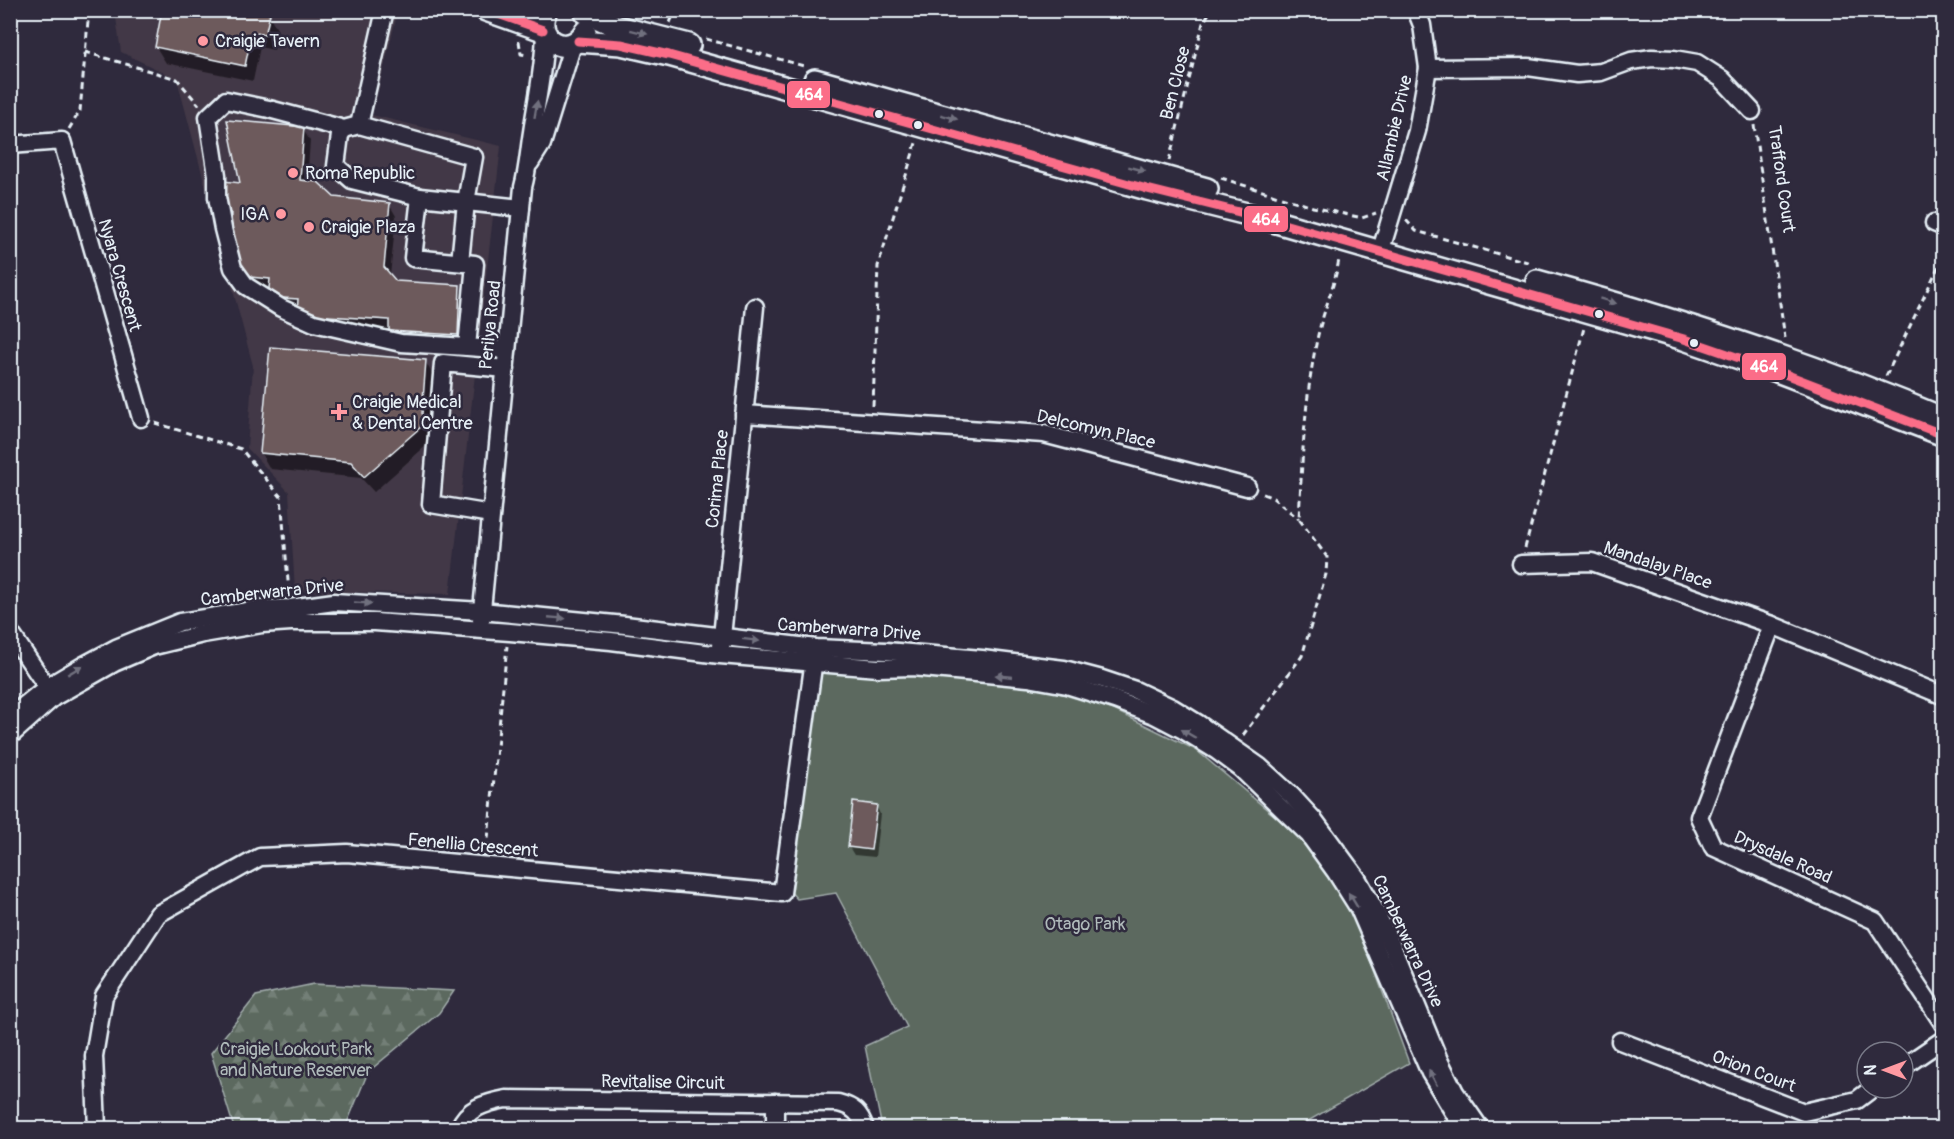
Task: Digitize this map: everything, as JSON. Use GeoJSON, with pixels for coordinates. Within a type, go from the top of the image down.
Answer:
{"type":"FeatureCollection","features":[{"type":"Feature","properties":{"kind":"main road"},"geometry":{"type":"LineString","coordinates":[[486,10],[545,25],[558,44],[621,44],[669,55],[1147,189],[1586,294],[1792,360],[1944,419]]}},
{"type":"Feature","properties":{"kind":"main road"},"geometry":{"type":"LineString","coordinates":[[575,43],[586,31],[587,18],[584,11]]}},
{"type":"Feature","properties":{"kind":"main road"},"geometry":{"type":"LineString","coordinates":[[584,11],[618,27],[1382,246],[1547,299],[1684,339],[1777,371],[1944,435]]}},
{"type":"Feature","properties":{"kind":"street"},"geometry":{"type":"LineString","coordinates":[[385,10],[351,127],[340,135],[336,166],[352,180],[420,197],[521,208]]}},
{"type":"Feature","properties":{"kind":"street","name":"Allambie Drive"},"geometry":{"type":"LineString","coordinates":[[1382,246],[1417,131],[1428,68],[1422,25],[1416,10]]}},
{"type":"Feature","properties":{"kind":"street","name":"Perilya Road"},"geometry":{"type":"LineString","coordinates":[[480,630],[523,187],[544,58],[545,25]]}},
{"type":"Feature","properties":{"kind":"street","name":"Perilya Road"},"geometry":{"type":"LineString","coordinates":[[528,166],[543,144],[575,43]]}},
{"type":"Feature","properties":{"kind":"street","name":"Trafford Court"},"geometry":{"type":"LineString","coordinates":[[1428,68],[1528,67],[1577,74],[1601,72],[1631,61],[1652,58],[1674,59],[1697,63],[1722,79],[1752,111]]}},
{"type":"Feature","properties":{"kind":"street"},"geometry":{"type":"LineString","coordinates":[[460,262],[466,202],[474,157],[226,100],[208,117],[223,229],[233,268],[246,286],[281,308],[314,323],[401,344],[507,350]]}},
{"type":"Feature","properties":{"kind":"street"},"geometry":{"type":"LineString","coordinates":[[10,145],[62,141]]}},
{"type":"Feature","properties":{"kind":"street","name":"Nyara Crescent"},"geometry":{"type":"LineString","coordinates":[[62,141],[141,418]]}},
{"type":"Feature","properties":{"kind":"street"},"geometry":{"type":"LineString","coordinates":[[420,197],[413,258],[475,264],[467,347]]}},
{"type":"Feature","properties":{"kind":"street","name":"Corima Place"},"geometry":{"type":"LineString","coordinates":[[720,655],[755,307]]}},
{"type":"Feature","properties":{"kind":"street"},"geometry":{"type":"LineString","coordinates":[[491,514],[431,504],[442,363],[506,369]]}},
{"type":"Feature","properties":{"kind":"street","name":"Delcomyn Place"},"geometry":{"type":"LineString","coordinates":[[744,414],[1044,434],[1247,487]]}},
{"type":"Feature","properties":{"kind":"street","name":"Mandalay Place"},"geometry":{"type":"LineString","coordinates":[[1521,564],[1592,562],[1772,626],[1944,696]]}},
{"type":"Feature","properties":{"kind":"street","name":"Camberwarra Drive"},"geometry":{"type":"LineString","coordinates":[[10,717],[116,648],[180,622],[260,609],[334,602],[482,611],[721,636],[879,668],[912,667],[1028,678],[1067,686],[1115,700],[1154,715],[1183,730],[1240,768],[1309,835],[1335,871],[1364,919],[1430,1073],[1463,1128]]}},
{"type":"Feature","properties":{"kind":"street","name":"Camberwarra Drive"},"geometry":{"type":"LineString","coordinates":[[10,736],[51,692],[154,646],[203,634],[262,624],[291,622],[375,622],[480,630],[611,641],[720,655],[815,655],[886,651],[1064,669],[1102,679],[1135,690],[1200,724],[1260,766],[1315,821],[1357,878],[1375,910],[1439,1060],[1455,1092],[1479,1128]]}},
{"type":"Feature","properties":{"kind":"street","name":"Drysdale Road"},"geometry":{"type":"LineString","coordinates":[[1772,626],[1699,817],[1713,847],[1875,921],[1944,1025]]}},
{"type":"Feature","properties":{"kind":"street"},"geometry":{"type":"LineString","coordinates":[[10,632],[51,692]]}},
{"type":"Feature","properties":{"kind":"street","name":"Fenellia Crescent"},"geometry":{"type":"LineString","coordinates":[[97,1128],[94,1056],[104,996],[158,914],[260,857],[347,853],[782,893],[815,655]]}},
{"type":"Feature","properties":{"kind":"street"},"geometry":{"type":"LineString","coordinates":[[1915,1059],[1944,1039]]}},
{"type":"Feature","properties":{"kind":"street","name":"Orion Court"},"geometry":{"type":"LineString","coordinates":[[1620,1041],[1804,1112],[1857,1100]]}},
{"type":"Feature","properties":{"kind":"street","name":"Revitalise Circuit"},"geometry":{"type":"LineString","coordinates":[[459,1128],[464,1117],[476,1107],[506,1099],[838,1103],[851,1106],[858,1112],[865,1128]]}},
{"type":"Feature","properties":{"kind":"street"},"geometry":{"type":"LineString","coordinates":[[775,1102],[775,1128]]}},
{"type":"Feature","properties":{"kind":"path"},"geometry":{"type":"LineString","coordinates":[[62,141],[80,111],[89,10]]}},
{"type":"Feature","properties":{"kind":"path","name":"Ben Close"},"geometry":{"type":"LineString","coordinates":[[1169,164],[1203,22],[1211,10]]}},
{"type":"Feature","properties":{"kind":"path"},"geometry":{"type":"LineString","coordinates":[[85,52],[177,78],[208,117]]}},
{"type":"Feature","properties":{"kind":"path","name":"Trafford Court"},"geometry":{"type":"LineString","coordinates":[[1752,111],[1786,346]]}},
{"type":"Feature","properties":{"kind":"path"},"geometry":{"type":"LineString","coordinates":[[872,423],[878,266],[918,138]]}},
{"type":"Feature","properties":{"kind":"path"},"geometry":{"type":"LineString","coordinates":[[1299,519],[1305,422],[1318,334],[1336,279],[1340,255]]}},
{"type":"Feature","properties":{"kind":"path"},"geometry":{"type":"LineString","coordinates":[[1884,380],[1944,255]]}},
{"type":"Feature","properties":{"kind":"path"},"geometry":{"type":"LineString","coordinates":[[1521,564],[1585,323]]}},
{"type":"Feature","properties":{"kind":"path"},"geometry":{"type":"LineString","coordinates":[[141,418],[241,449],[281,497],[289,595]]}},
{"type":"Feature","properties":{"kind":"path"},"geometry":{"type":"LineString","coordinates":[[1234,747],[1302,656],[1326,574],[1327,557],[1299,519],[1273,498],[1247,487]]}},
{"type":"Feature","properties":{"kind":"path"},"geometry":{"type":"LineString","coordinates":[[485,866],[507,644]]}},
{"type":"Feature","properties":{"kind":"shaded area","name":"Craigie Plaza"},"geometry":{"type":"Polygon","coordinates":[[[115,11],[398,11],[372,115],[501,146],[450,594],[295,591],[289,492],[247,448],[253,366],[177,79],[121,52],[115,11]]]}},
{"type":"Feature","properties":{"kind":"green space","name":"Otago Park"},"geometry":{"type":"Polygon","coordinates":[[[820,665],[912,667],[1039,687],[1114,710],[1196,750],[1312,847],[1352,909],[1409,1063],[1296,1128],[882,1128],[865,1046],[907,1027],[836,893],[797,899],[789,890],[820,665]]]}},
{"type":"Feature","properties":{"kind":"green space","name":"Craigie Lookout Park and Nature Reserver"},"geometry":{"type":"Polygon","coordinates":[[[314,984],[454,991],[439,1013],[368,1072],[345,1128],[234,1128],[211,1053],[256,996],[314,984]]]}},
{"type":"Feature","properties":{"kind":"building","name":"Craigie Tavern"},"geometry":{"type":"Polygon","coordinates":[[[162,10],[253,10],[270,14],[265,35],[252,32],[245,66],[155,47],[162,10]]]}},
{"type":"Feature","properties":{"kind":"building","name":"Craigie Plaza"},"geometry":{"type":"Polygon","coordinates":[[[227,120],[304,127],[300,180],[318,182],[334,197],[390,203],[384,267],[396,281],[460,285],[458,335],[389,331],[389,320],[297,314],[298,299],[268,297],[270,279],[240,276],[229,241],[231,213],[221,212],[224,181],[240,183],[227,120]]]}},
{"type":"Feature","properties":{"kind":"building"},"geometry":{"type":"Polygon","coordinates":[[[270,347],[426,360],[421,427],[364,477],[351,462],[260,453],[270,347]]]}},
{"type":"Feature","properties":{"kind":"building"},"geometry":{"type":"Polygon","coordinates":[[[853,802],[877,805],[871,850],[848,847],[853,802]]]}},
{"type":"Feature","properties":{"kind":"transit line","name":"464"},"geometry":{"type":"LineString","coordinates":[[487,10],[543,30]]}},
{"type":"Feature","properties":{"kind":"transit line","name":"464"},"geometry":{"type":"LineString","coordinates":[[578,41],[621,44],[669,55],[1147,189],[1259,217],[1684,339],[1777,371],[1944,435]]}},
{"type":"Feature","properties":{"kind":"place","name":"Craigie Tavern"},"geometry":{"type":"Point","coordinates":[203,41]}},
{"type":"Feature","properties":{"kind":"place","name":"Roma Republic"},"geometry":{"type":"Point","coordinates":[293,173]}},
{"type":"Feature","properties":{"kind":"place","name":"IGA"},"geometry":{"type":"Point","coordinates":[281,214]}},
{"type":"Feature","properties":{"kind":"place","name":"Craigie Plaza"},"geometry":{"type":"Point","coordinates":[309,227]}},
{"type":"Feature","properties":{"kind":"place","name":"Craigie Medical & Dental Centre"},"geometry":{"type":"Point","coordinates":[339,412]}}]}
